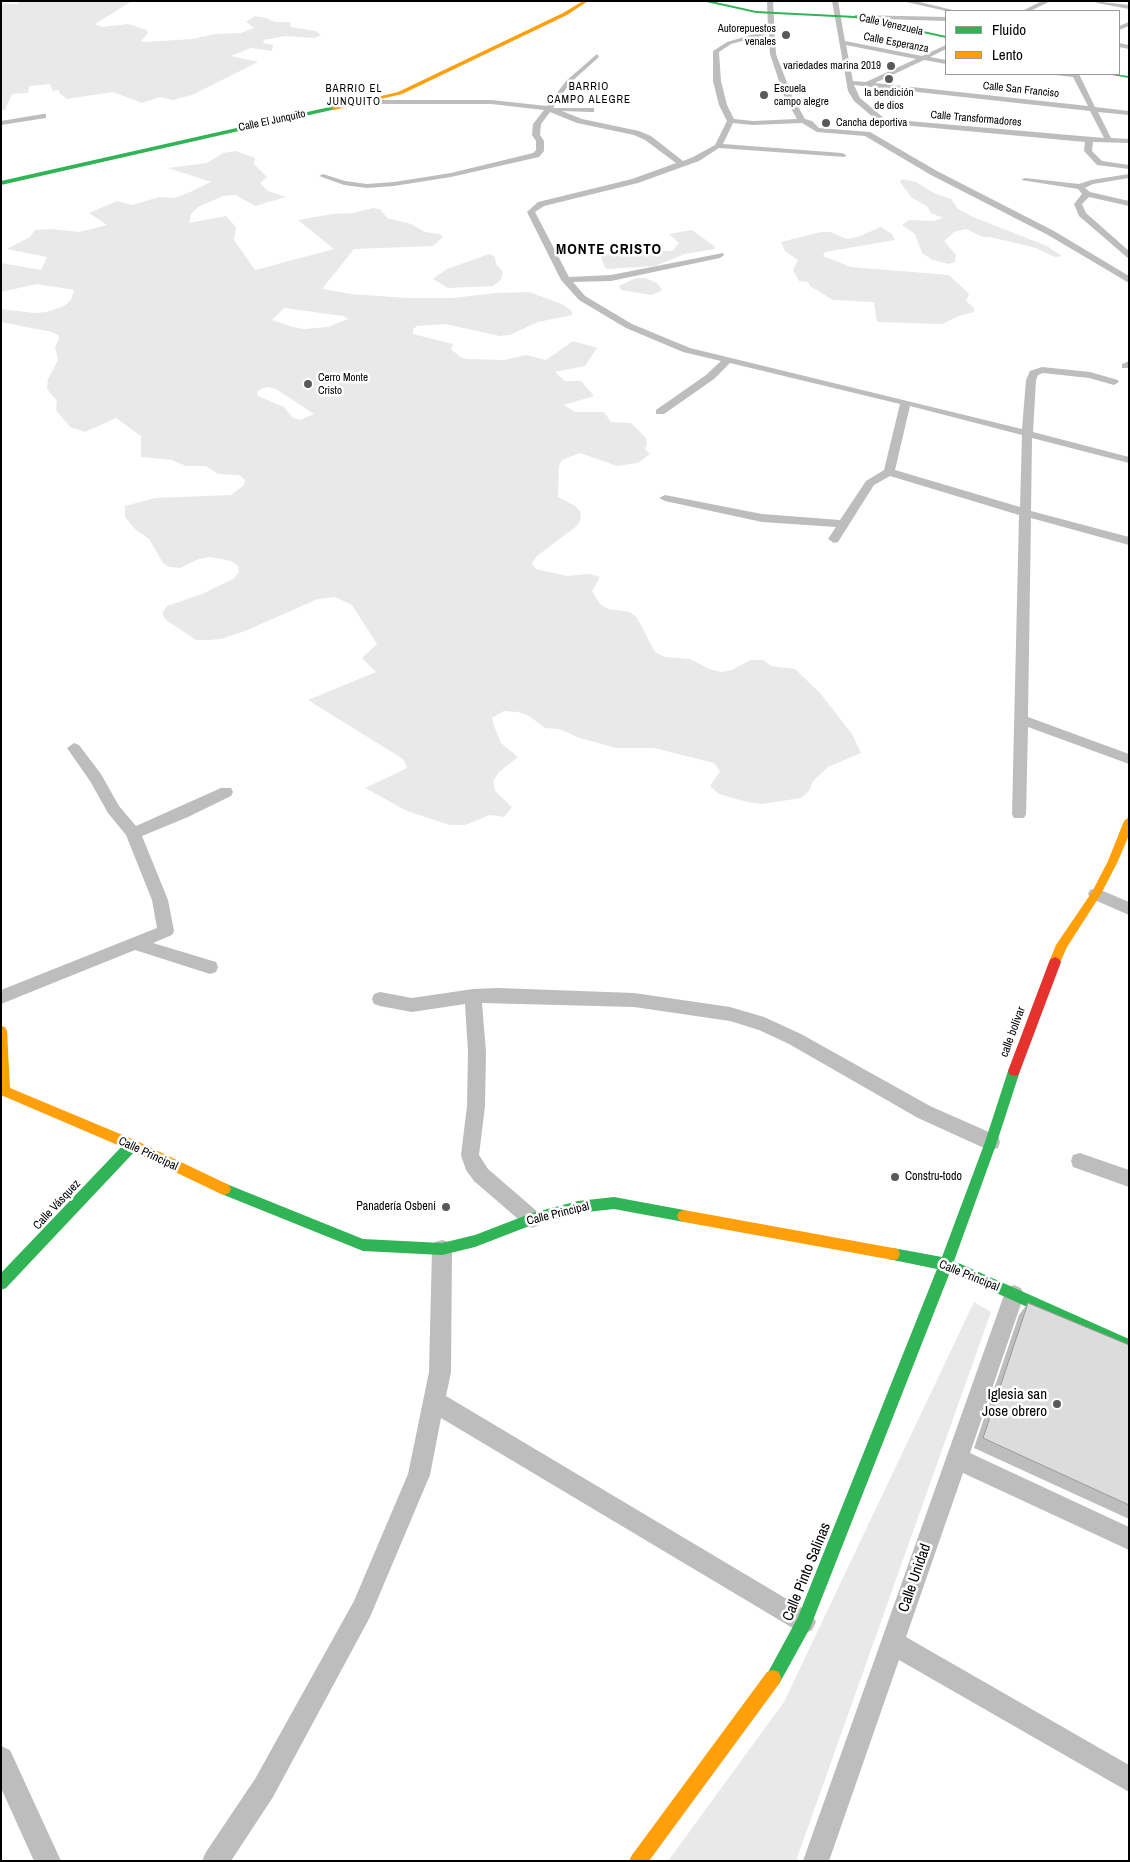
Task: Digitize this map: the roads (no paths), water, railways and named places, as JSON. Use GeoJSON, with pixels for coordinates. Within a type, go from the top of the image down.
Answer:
{"type":"FeatureCollection","features":[{"type":"Feature","properties":{"kind":"street","name":"Calle El Junquito"},"geometry":{"type":"LineString","coordinates":[[1,183],[60,171],[254,124],[400,93],[421,85],[475,56],[565,14],[586,1]]}},
{"type":"Feature","properties":{"kind":"street","name":"Calle Venezuela"},"geometry":{"type":"LineString","coordinates":[[704,1],[726,3],[745,11],[770,7],[855,17],[945,38]]}},
{"type":"Feature","properties":{"kind":"street","name":"Calle Transformadores"},"geometry":{"type":"LineString","coordinates":[[835,1],[836,15],[852,83],[852,91],[857,99],[883,121],[1089,140],[1129,141]]}},
{"type":"Feature","properties":{"kind":"street"},"geometry":{"type":"LineString","coordinates":[[905,1],[948,10]]}},
{"type":"Feature","properties":{"kind":"street"},"geometry":{"type":"LineString","coordinates":[[914,18],[953,1]]}},
{"type":"Feature","properties":{"kind":"street"},"geometry":{"type":"LineString","coordinates":[[1027,10],[1048,1]]}},
{"type":"Feature","properties":{"kind":"street"},"geometry":{"type":"LineString","coordinates":[[1097,1],[1129,8]]}},
{"type":"Feature","properties":{"kind":"street"},"geometry":{"type":"LineString","coordinates":[[770,7],[770,31],[773,54],[788,96],[802,121]]}},
{"type":"Feature","properties":{"kind":"street"},"geometry":{"type":"LineString","coordinates":[[855,17],[945,19]]}},
{"type":"Feature","properties":{"kind":"street"},"geometry":{"type":"LineString","coordinates":[[731,121],[722,105],[717,81],[716,51],[729,43],[770,31]]}},
{"type":"Feature","properties":{"kind":"street","name":"Calle Esperanza"},"geometry":{"type":"LineString","coordinates":[[843,42],[945,62]]}},
{"type":"Feature","properties":{"kind":"street"},"geometry":{"type":"LineString","coordinates":[[868,84],[945,47]]}},
{"type":"Feature","properties":{"kind":"street"},"geometry":{"type":"LineString","coordinates":[[323,176],[344,183],[367,186],[394,184],[451,175],[533,156],[540,151],[535,129],[547,108],[568,82],[598,56]]}},
{"type":"Feature","properties":{"kind":"street"},"geometry":{"type":"LineString","coordinates":[[1076,75],[1109,141]]}},
{"type":"Feature","properties":{"kind":"street","name":"Calle San Franciso"},"geometry":{"type":"LineString","coordinates":[[852,83],[1129,113]]}},
{"type":"Feature","properties":{"kind":"street"},"geometry":{"type":"LineString","coordinates":[[362,102],[491,102],[547,108],[591,110]]}},
{"type":"Feature","properties":{"kind":"street"},"geometry":{"type":"LineString","coordinates":[[547,108],[580,121],[636,133],[648,138],[681,163]]}},
{"type":"Feature","properties":{"kind":"street"},"geometry":{"type":"LineString","coordinates":[[1,122],[43,116]]}},
{"type":"Feature","properties":{"kind":"street"},"geometry":{"type":"LineString","coordinates":[[731,121],[753,123],[802,121],[809,123],[817,130],[858,132],[871,136],[943,178],[1051,233],[1128,280]]}},
{"type":"Feature","properties":{"kind":"street"},"geometry":{"type":"LineString","coordinates":[[731,121],[718,146],[703,156],[635,181],[542,204],[535,208],[532,212],[534,219],[566,280],[582,298],[629,326],[687,350],[906,402],[1129,460]]}},
{"type":"Feature","properties":{"kind":"street"},"geometry":{"type":"LineString","coordinates":[[1089,140],[1088,151],[1100,163],[1129,167]]}},
{"type":"Feature","properties":{"kind":"street"},"geometry":{"type":"LineString","coordinates":[[718,146],[842,155]]}},
{"type":"Feature","properties":{"kind":"street"},"geometry":{"type":"LineString","coordinates":[[1025,180],[1080,187],[1091,182],[1129,176]]}},
{"type":"Feature","properties":{"kind":"street"},"geometry":{"type":"LineString","coordinates":[[1080,187],[1087,194],[1129,204]]}},
{"type":"Feature","properties":{"kind":"street"},"geometry":{"type":"LineString","coordinates":[[1087,194],[1078,204],[1082,214],[1129,256]]}},
{"type":"Feature","properties":{"kind":"street"},"geometry":{"type":"LineString","coordinates":[[566,280],[611,278],[720,255]]}},
{"type":"Feature","properties":{"kind":"street"},"geometry":{"type":"LineString","coordinates":[[660,412],[710,377],[729,359]]}},
{"type":"Feature","properties":{"kind":"street"},"geometry":{"type":"LineString","coordinates":[[1019,814],[1027,433],[1031,380],[1038,371],[1090,375],[1114,382]]}},
{"type":"Feature","properties":{"kind":"street"},"geometry":{"type":"LineString","coordinates":[[834,539],[870,483],[889,472],[906,402]]}},
{"type":"Feature","properties":{"kind":"street"},"geometry":{"type":"LineString","coordinates":[[889,472],[1026,513],[1129,541]]}},
{"type":"Feature","properties":{"kind":"street"},"geometry":{"type":"LineString","coordinates":[[665,498],[762,518],[843,524]]}},
{"type":"Feature","properties":{"kind":"street"},"geometry":{"type":"LineString","coordinates":[[1022,720],[1129,759]]}},
{"type":"Feature","properties":{"kind":"street"},"geometry":{"type":"LineString","coordinates":[[1,996],[164,934],[167,928],[160,900],[133,833],[113,809],[99,783],[74,748]]}},
{"type":"Feature","properties":{"kind":"street"},"geometry":{"type":"LineString","coordinates":[[133,833],[183,813],[226,792]]}},
{"type":"Feature","properties":{"kind":"street","name":"calle bolívar"},"geometry":{"type":"LineString","coordinates":[[946,1264],[991,1142],[1025,1038],[1062,945],[1096,894],[1113,861],[1129,820]]}},
{"type":"Feature","properties":{"kind":"street"},"geometry":{"type":"LineString","coordinates":[[1096,894],[1129,909]]}},
{"type":"Feature","properties":{"kind":"street"},"geometry":{"type":"LineString","coordinates":[[136,944],[210,967]]}},
{"type":"Feature","properties":{"kind":"street"},"geometry":{"type":"LineString","coordinates":[[380,1000],[412,1005],[473,996],[634,1000],[730,1014],[764,1024],[924,1112],[991,1142]]}},
{"type":"Feature","properties":{"kind":"street"},"geometry":{"type":"LineString","coordinates":[[473,996],[477,1052],[476,1106],[470,1155],[473,1164],[481,1175],[532,1219]]}},
{"type":"Feature","properties":{"kind":"street"},"geometry":{"type":"LineString","coordinates":[[1,1031],[3,1090]]}},
{"type":"Feature","properties":{"kind":"street","name":"Calle Principal"},"geometry":{"type":"LineString","coordinates":[[3,1090],[132,1145],[216,1186],[362,1245],[442,1249],[475,1241],[532,1219],[578,1207],[614,1203],[946,1264],[1129,1346]]}},
{"type":"Feature","properties":{"kind":"street","name":"Calle Vásquez"},"geometry":{"type":"LineString","coordinates":[[1,1283],[132,1145]]}},
{"type":"Feature","properties":{"kind":"street"},"geometry":{"type":"LineString","coordinates":[[1080,1161],[1129,1179]]}},
{"type":"Feature","properties":{"kind":"street"},"geometry":{"type":"LineString","coordinates":[[215,1861],[264,1788],[362,1608],[419,1475],[440,1372],[442,1249]]}},
{"type":"Feature","properties":{"kind":"street","name":"Calle Pinto Salinas"},"geometry":{"type":"LineString","coordinates":[[638,1861],[769,1686],[804,1622],[946,1264]]}},
{"type":"Feature","properties":{"kind":"street","name":"Calle Unidad"},"geometry":{"type":"LineString","coordinates":[[816,1861],[1014,1295]]}},
{"type":"Feature","properties":{"kind":"street"},"geometry":{"type":"LineString","coordinates":[[434,1401],[804,1622]]}},
{"type":"Feature","properties":{"kind":"street"},"geometry":{"type":"LineString","coordinates":[[957,1459],[1129,1539]]}},
{"type":"Feature","properties":{"kind":"street"},"geometry":{"type":"LineString","coordinates":[[893,1643],[1129,1779]]}},
{"type":"Feature","properties":{"kind":"street"},"geometry":{"type":"LineString","coordinates":[[1,1759],[48,1861]]}},
{"type":"Feature","properties":{"kind":"place","name":"Autorepuestos venales"},"geometry":{"type":"Point","coordinates":[786,35]}},
{"type":"Feature","properties":{"kind":"place","name":"variedades marina 2019"},"geometry":{"type":"Point","coordinates":[891,66]}},
{"type":"Feature","properties":{"kind":"place","name":"la bendición de dios"},"geometry":{"type":"Point","coordinates":[889,79]}},
{"type":"Feature","properties":{"kind":"place","name":"Escuela campo alegre"},"geometry":{"type":"Point","coordinates":[764,95]}},
{"type":"Feature","properties":{"kind":"place","name":"Cancha deportiva"},"geometry":{"type":"Point","coordinates":[826,123]}},
{"type":"Feature","properties":{"kind":"place","name":"Cerro Monte Cristo"},"geometry":{"type":"Point","coordinates":[308,384]}},
{"type":"Feature","properties":{"kind":"place","name":"Constru-todo"},"geometry":{"type":"Point","coordinates":[895,1177]}},
{"type":"Feature","properties":{"kind":"place","name":"Panadería Osbeni"},"geometry":{"type":"Point","coordinates":[446,1207]}},
{"type":"Feature","properties":{"kind":"place","name":"Iglesia san Jose obrero"},"geometry":{"type":"Point","coordinates":[1057,1404]}},
{"type":"Feature","properties":{"kind":"district","name":"BARRIO CAMPO ALEGRE"},"geometry":{"type":"Point","coordinates":[589,93]}},
{"type":"Feature","properties":{"kind":"district","name":"BARRIO EL JUNQUITO"},"geometry":{"type":"Point","coordinates":[354,95]}},
{"type":"Feature","properties":{"kind":"district","name":"MONTE CRISTO"},"geometry":{"type":"Point","coordinates":[609,250]}}]}
